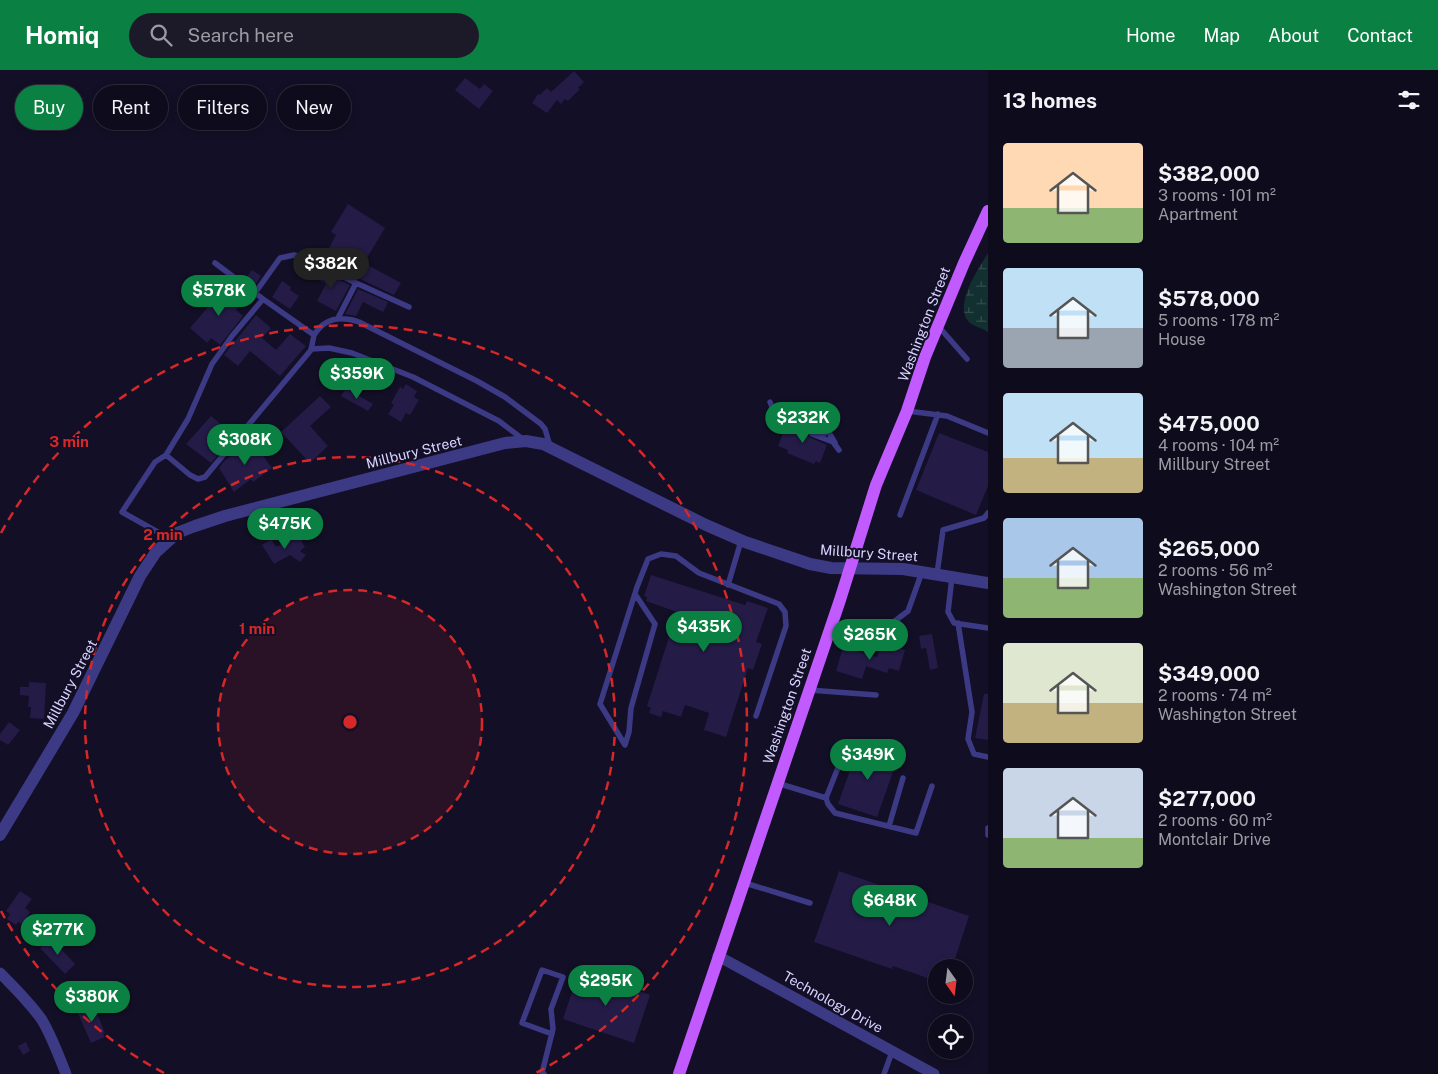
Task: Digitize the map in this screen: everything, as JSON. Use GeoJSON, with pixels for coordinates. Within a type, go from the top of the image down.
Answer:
{"type":"FeatureCollection","features":[{"type":"Feature","properties":{"kind":"main road","name":"Washington Street"},"geometry":{"type":"LineString","coordinates":[[679,1074],[776,783],[832,623],[876,485],[907,411],[938,326],[988,211]]}},
{"type":"Feature","properties":{"kind":"street","name":"Millbury Street"},"geometry":{"type":"LineString","coordinates":[[0,835],[73,713],[140,576],[156,552],[170,539],[190,528],[237,513],[505,443],[526,441],[550,447],[706,525],[742,541],[815,565],[849,569],[903,569],[988,584]]}},
{"type":"Feature","properties":{"kind":"street","name":"Technology Drive"},"geometry":{"type":"LineString","coordinates":[[718,956],[934,1074]]}},
{"type":"Feature","properties":{"kind":"street"},"geometry":{"type":"LineString","coordinates":[[0,974],[42,1020],[66,1074]]}},
{"type":"Feature","properties":{"kind":"lane"},"geometry":{"type":"LineString","coordinates":[[255,293],[274,265],[280,258],[287,255],[306,258],[409,307]]}},
{"type":"Feature","properties":{"kind":"lane"},"geometry":{"type":"LineString","coordinates":[[215,263],[263,300],[314,335]]}},
{"type":"Feature","properties":{"kind":"lane"},"geometry":{"type":"LineString","coordinates":[[338,318],[356,283]]}},
{"type":"Feature","properties":{"kind":"lane"},"geometry":{"type":"LineString","coordinates":[[170,539],[122,512],[155,462],[166,455],[188,419],[212,364],[232,336],[263,300]]}},
{"type":"Feature","properties":{"kind":"lane"},"geometry":{"type":"LineString","coordinates":[[166,455],[190,475],[198,479],[205,477],[312,349],[314,335],[323,324],[338,318],[359,322],[497,392],[541,424],[547,434],[550,447]]}},
{"type":"Feature","properties":{"kind":"lane"},"geometry":{"type":"LineString","coordinates":[[938,326],[967,359]]}},
{"type":"Feature","properties":{"kind":"lane"},"geometry":{"type":"LineString","coordinates":[[312,349],[329,348],[352,353],[413,377],[499,421],[526,441]]}},
{"type":"Feature","properties":{"kind":"lane"},"geometry":{"type":"LineString","coordinates":[[772,407],[779,420],[798,424]]}},
{"type":"Feature","properties":{"kind":"lane"},"geometry":{"type":"LineString","coordinates":[[907,411],[938,414],[988,433]]}},
{"type":"Feature","properties":{"kind":"lane"},"geometry":{"type":"LineString","coordinates":[[900,515],[938,414]]}},
{"type":"Feature","properties":{"kind":"lane"},"geometry":{"type":"LineString","coordinates":[[814,430],[828,431],[837,448],[833,442],[814,430]]}},
{"type":"Feature","properties":{"kind":"lane"},"geometry":{"type":"LineString","coordinates":[[936,575],[943,530],[984,518],[988,513]]}},
{"type":"Feature","properties":{"kind":"lane"},"geometry":{"type":"LineString","coordinates":[[728,585],[742,541]]}},
{"type":"Feature","properties":{"kind":"lane"},"geometry":{"type":"LineString","coordinates":[[635,594],[655,624],[631,708],[629,732],[625,745],[600,704],[635,594],[648,559],[661,554],[676,556],[699,573],[779,604],[785,612],[786,626],[756,716]]}},
{"type":"Feature","properties":{"kind":"lane"},"geometry":{"type":"LineString","coordinates":[[832,623],[865,632],[887,627],[908,611],[922,572]]}},
{"type":"Feature","properties":{"kind":"lane"},"geometry":{"type":"LineString","coordinates":[[952,577],[948,612],[954,623],[988,628]]}},
{"type":"Feature","properties":{"kind":"lane"},"geometry":{"type":"LineString","coordinates":[[958,624],[972,712],[968,739],[974,754],[988,757]]}},
{"type":"Feature","properties":{"kind":"lane"},"geometry":{"type":"LineString","coordinates":[[808,690],[876,695]]}},
{"type":"Feature","properties":{"kind":"lane"},"geometry":{"type":"LineString","coordinates":[[845,750],[826,798],[835,813],[916,833],[932,786]]}},
{"type":"Feature","properties":{"kind":"lane"},"geometry":{"type":"LineString","coordinates":[[889,826],[903,778]]}},
{"type":"Feature","properties":{"kind":"lane"},"geometry":{"type":"LineString","coordinates":[[776,783],[826,798]]}},
{"type":"Feature","properties":{"kind":"lane"},"geometry":{"type":"LineString","coordinates":[[988,828],[988,835]]}},
{"type":"Feature","properties":{"kind":"lane"},"geometry":{"type":"LineString","coordinates":[[743,882],[810,903]]}},
{"type":"Feature","properties":{"kind":"lane"},"geometry":{"type":"LineString","coordinates":[[543,1074],[552,1034],[551,1009],[563,977],[542,970],[522,1023],[552,1034]]}},
{"type":"Feature","properties":{"kind":"lane"},"geometry":{"type":"LineString","coordinates":[[884,1074],[892,1052]]}},
{"type":"Feature","properties":{"kind":"green space"},"geometry":{"type":"Polygon","coordinates":[[[988,253],[988,332],[968,321],[964,314],[964,305],[969,286],[988,253]]]}},
{"type":"Feature","properties":{"kind":"building"},"geometry":{"type":"Polygon","coordinates":[[[574,71],[584,82],[568,101],[565,99],[561,104],[557,100],[547,113],[532,103],[538,94],[540,95],[547,88],[551,92],[574,71]]]}},
{"type":"Feature","properties":{"kind":"building"},"geometry":{"type":"Polygon","coordinates":[[[465,78],[480,89],[484,84],[493,91],[479,109],[455,90],[465,78]]]}},
{"type":"Feature","properties":{"kind":"building"},"geometry":{"type":"Polygon","coordinates":[[[348,204],[385,228],[364,263],[401,283],[394,295],[322,261],[336,235],[331,232],[348,204]]]}},
{"type":"Feature","properties":{"kind":"building"},"geometry":{"type":"Polygon","coordinates":[[[317,269],[350,285],[336,311],[317,301],[326,284],[313,277],[317,269]]]}},
{"type":"Feature","properties":{"kind":"building"},"geometry":{"type":"Polygon","coordinates":[[[252,270],[261,276],[255,285],[246,278],[252,270]]]}},
{"type":"Feature","properties":{"kind":"building"},"geometry":{"type":"Polygon","coordinates":[[[282,281],[299,296],[290,309],[272,297],[282,281]]]}},
{"type":"Feature","properties":{"kind":"building"},"geometry":{"type":"Polygon","coordinates":[[[226,286],[244,300],[236,310],[243,316],[220,345],[211,338],[207,343],[190,328],[226,286]]]}},
{"type":"Feature","properties":{"kind":"building"},"geometry":{"type":"Polygon","coordinates":[[[358,289],[388,302],[383,312],[363,302],[356,316],[345,314],[358,289]]]}},
{"type":"Feature","properties":{"kind":"building"},"geometry":{"type":"Polygon","coordinates":[[[256,315],[271,328],[262,338],[276,350],[290,334],[306,346],[280,376],[250,351],[238,366],[224,355],[256,315]]]}},
{"type":"Feature","properties":{"kind":"building"},"geometry":{"type":"Polygon","coordinates":[[[406,384],[417,391],[414,397],[419,400],[410,415],[406,413],[401,422],[388,414],[394,405],[391,403],[400,387],[403,389],[406,384]]]}},
{"type":"Feature","properties":{"kind":"building"},"geometry":{"type":"Polygon","coordinates":[[[346,388],[373,404],[368,411],[341,396],[346,388]]]}},
{"type":"Feature","properties":{"kind":"building"},"geometry":{"type":"Polygon","coordinates":[[[320,396],[331,407],[310,426],[328,446],[310,463],[281,432],[320,396]]]}},
{"type":"Feature","properties":{"kind":"building"},"geometry":{"type":"Polygon","coordinates":[[[211,416],[224,427],[208,447],[218,455],[211,463],[186,444],[211,416]]]}},
{"type":"Feature","properties":{"kind":"building"},"geometry":{"type":"Polygon","coordinates":[[[805,419],[812,422],[808,433],[809,437],[827,445],[820,463],[816,461],[814,464],[787,453],[788,450],[778,446],[785,428],[799,432],[805,419]]]}},
{"type":"Feature","properties":{"kind":"building"},"geometry":{"type":"Polygon","coordinates":[[[939,433],[988,452],[988,486],[976,515],[916,490],[939,433]]]}},
{"type":"Feature","properties":{"kind":"building"},"geometry":{"type":"Polygon","coordinates":[[[255,439],[264,451],[261,453],[272,468],[253,482],[251,479],[234,492],[219,468],[225,460],[255,439]]]}},
{"type":"Feature","properties":{"kind":"building"},"geometry":{"type":"Polygon","coordinates":[[[298,535],[305,547],[300,551],[306,555],[300,562],[290,555],[274,564],[262,545],[271,539],[276,547],[298,535]]]}},
{"type":"Feature","properties":{"kind":"building"},"geometry":{"type":"Polygon","coordinates":[[[651,575],[745,605],[747,601],[768,608],[756,642],[762,644],[753,670],[748,668],[726,737],[704,730],[709,713],[685,705],[681,717],[663,711],[661,717],[649,713],[651,708],[647,706],[677,612],[646,601],[647,597],[644,596],[651,575]]]}},
{"type":"Feature","properties":{"kind":"building"},"geometry":{"type":"Polygon","coordinates":[[[932,634],[938,668],[930,670],[926,648],[921,649],[919,636],[932,634]]]}},
{"type":"Feature","properties":{"kind":"building"},"geometry":{"type":"Polygon","coordinates":[[[882,643],[905,650],[899,671],[889,668],[887,673],[866,666],[862,679],[836,671],[843,647],[877,657],[882,643]]]}},
{"type":"Feature","properties":{"kind":"building"},"geometry":{"type":"Polygon","coordinates":[[[29,682],[46,683],[44,719],[30,718],[29,696],[20,695],[20,687],[29,687],[29,682]]]}},
{"type":"Feature","properties":{"kind":"building"},"geometry":{"type":"Polygon","coordinates":[[[984,694],[988,694],[988,740],[975,738],[984,694]]]}},
{"type":"Feature","properties":{"kind":"building"},"geometry":{"type":"Polygon","coordinates":[[[9,722],[20,730],[8,745],[0,740],[0,734],[9,722]]]}},
{"type":"Feature","properties":{"kind":"building"},"geometry":{"type":"Polygon","coordinates":[[[859,745],[898,758],[877,817],[838,804],[859,745]]]}},
{"type":"Feature","properties":{"kind":"building"},"geometry":{"type":"Polygon","coordinates":[[[839,871],[969,916],[955,959],[928,959],[928,978],[893,966],[892,969],[814,942],[839,871]]]}},
{"type":"Feature","properties":{"kind":"building"},"geometry":{"type":"Polygon","coordinates":[[[20,891],[32,899],[25,908],[30,912],[22,924],[18,922],[16,925],[7,919],[10,914],[6,911],[20,891]]]}},
{"type":"Feature","properties":{"kind":"building"},"geometry":{"type":"Polygon","coordinates":[[[51,938],[75,964],[65,974],[40,948],[51,938]]]}},
{"type":"Feature","properties":{"kind":"building"},"geometry":{"type":"Polygon","coordinates":[[[579,971],[650,995],[634,1043],[563,1019],[579,971]]]}},
{"type":"Feature","properties":{"kind":"building"},"geometry":{"type":"Polygon","coordinates":[[[91,1005],[92,1007],[94,1006],[105,1037],[91,1043],[77,1011],[91,1005]]]}},
{"type":"Feature","properties":{"kind":"building"},"geometry":{"type":"Polygon","coordinates":[[[26,1042],[30,1051],[23,1055],[18,1046],[26,1042]]]}}]}
